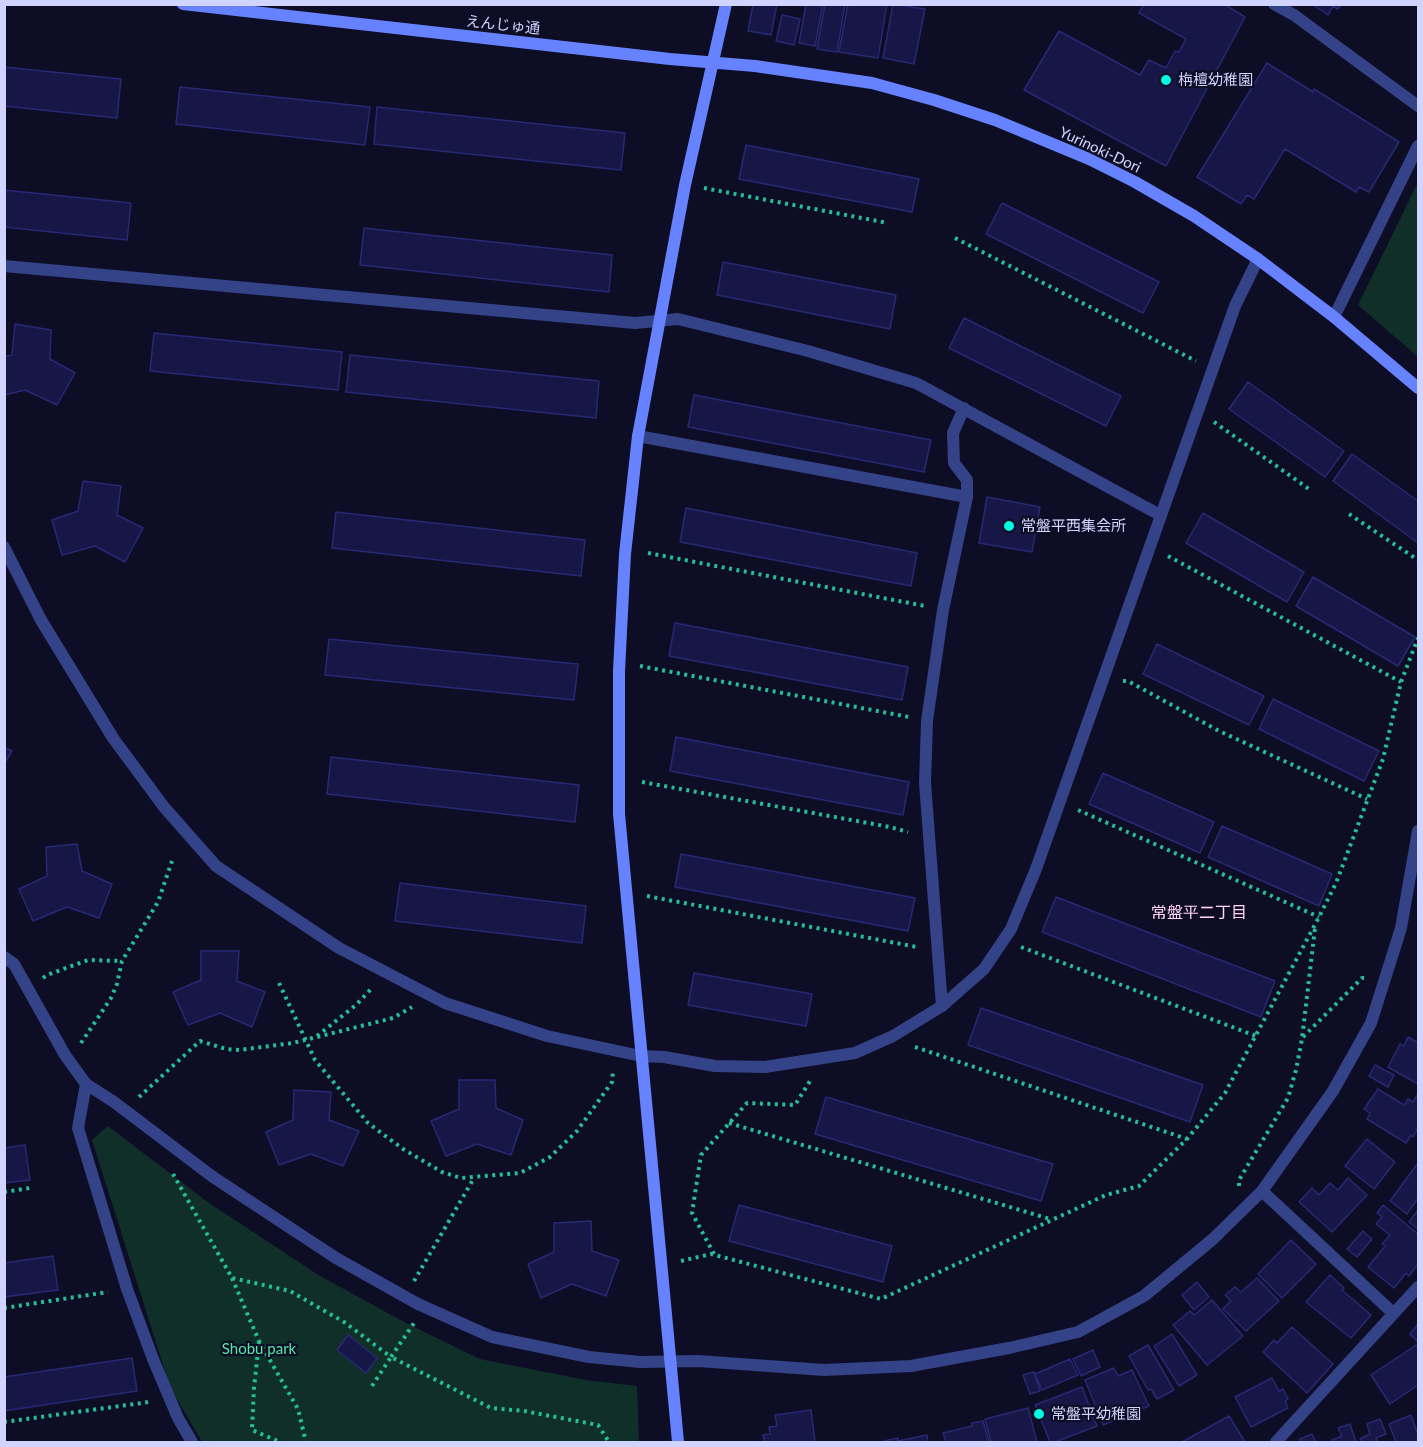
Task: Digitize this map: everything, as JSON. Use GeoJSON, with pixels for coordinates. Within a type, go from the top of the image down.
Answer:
{"type":"FeatureCollection","features":[{"type":"Feature","properties":{"kind":"street"},"geometry":{"type":"LineString","coordinates":[[678,1443],[619,814],[619,659],[625,554],[638,436],[685,185],[726,4]]}},
{"type":"Feature","properties":{"kind":"street"},"geometry":{"type":"LineString","coordinates":[[1274,4],[1294,15],[1419,106]]}},
{"type":"Feature","properties":{"kind":"street","name":"えんじゅ通"},"geometry":{"type":"LineString","coordinates":[[186,5],[712,62]]}},
{"type":"Feature","properties":{"kind":"street","name":"Yurinoki-Dori"},"geometry":{"type":"LineString","coordinates":[[712,62],[872,83],[995,120],[1089,159],[1194,216],[1258,259],[1334,317],[1419,388]]}},
{"type":"Feature","properties":{"kind":"street"},"geometry":{"type":"LineString","coordinates":[[1334,317],[1419,146]]}},
{"type":"Feature","properties":{"kind":"street"},"geometry":{"type":"LineString","coordinates":[[4,547],[41,620],[113,738],[164,807],[216,866],[339,948],[445,1003],[547,1036],[641,1056],[664,1057],[715,1066],[765,1067],[855,1053],[893,1036],[942,1006],[984,969],[1011,929],[1032,879],[1235,306],[1258,259]]}},
{"type":"Feature","properties":{"kind":"street"},"geometry":{"type":"LineString","coordinates":[[4,266],[635,323],[678,319],[808,351],[916,383],[1160,515]]}},
{"type":"Feature","properties":{"kind":"street"},"geometry":{"type":"LineString","coordinates":[[942,1006],[925,783],[927,720],[943,610],[967,497],[967,480],[954,463],[953,433],[964,408]]}},
{"type":"Feature","properties":{"kind":"street"},"geometry":{"type":"LineString","coordinates":[[638,436],[967,497]]}},
{"type":"Feature","properties":{"kind":"street"},"geometry":{"type":"LineString","coordinates":[[4,957],[14,964],[64,1055],[86,1084],[114,1102],[213,1177],[336,1258],[418,1304],[492,1336],[589,1357],[640,1362],[671,1360],[824,1370],[911,1366],[1009,1348],[1078,1332],[1144,1296],[1212,1239],[1262,1191],[1333,1091],[1371,1023],[1401,928],[1419,831]]}},
{"type":"Feature","properties":{"kind":"street"},"geometry":{"type":"LineString","coordinates":[[86,1084],[78,1128],[127,1289],[170,1399],[192,1443]]}},
{"type":"Feature","properties":{"kind":"street"},"geometry":{"type":"LineString","coordinates":[[1262,1191],[1393,1313]]}},
{"type":"Feature","properties":{"kind":"street"},"geometry":{"type":"LineString","coordinates":[[1276,1443],[1419,1287]]}},
{"type":"Feature","properties":{"kind":"path"},"geometry":{"type":"LineString","coordinates":[[685,185],[888,223]]}},
{"type":"Feature","properties":{"kind":"path"},"geometry":{"type":"LineString","coordinates":[[955,238],[1213,370]]}},
{"type":"Feature","properties":{"kind":"path"},"geometry":{"type":"LineString","coordinates":[[1198,411],[1310,489]]}},
{"type":"Feature","properties":{"kind":"path"},"geometry":{"type":"LineString","coordinates":[[1349,514],[1419,560]]}},
{"type":"Feature","properties":{"kind":"path"},"geometry":{"type":"LineString","coordinates":[[1149,546],[1401,682]]}},
{"type":"Feature","properties":{"kind":"path"},"geometry":{"type":"LineString","coordinates":[[648,553],[943,610]]}},
{"type":"Feature","properties":{"kind":"path"},"geometry":{"type":"LineString","coordinates":[[680,1261],[714,1254],[881,1299],[1106,1194],[1138,1186],[1187,1139],[1225,1093],[1319,917],[1336,883],[1383,759],[1401,682],[1419,638]]}},
{"type":"Feature","properties":{"kind":"path"},"geometry":{"type":"LineString","coordinates":[[640,666],[927,720]]}},
{"type":"Feature","properties":{"kind":"path"},"geometry":{"type":"LineString","coordinates":[[1102,679],[1128,681],[1220,731],[1368,799]]}},
{"type":"Feature","properties":{"kind":"path"},"geometry":{"type":"LineString","coordinates":[[642,782],[890,827],[929,838]]}},
{"type":"Feature","properties":{"kind":"path"},"geometry":{"type":"LineString","coordinates":[[1059,802],[1319,917]]}},
{"type":"Feature","properties":{"kind":"path"},"geometry":{"type":"LineString","coordinates":[[79,1046],[111,998],[122,961],[158,902],[172,861]]}},
{"type":"Feature","properties":{"kind":"path"},"geometry":{"type":"LineString","coordinates":[[647,896],[938,951]]}},
{"type":"Feature","properties":{"kind":"path"},"geometry":{"type":"LineString","coordinates":[[1241,1211],[1239,1180],[1287,1098],[1296,1070],[1302,1039],[1315,924]]}},
{"type":"Feature","properties":{"kind":"path"},"geometry":{"type":"LineString","coordinates":[[1003,941],[1256,1036]]}},
{"type":"Feature","properties":{"kind":"path"},"geometry":{"type":"LineString","coordinates":[[40,981],[47,975],[88,960],[122,961]]}},
{"type":"Feature","properties":{"kind":"path"},"geometry":{"type":"LineString","coordinates":[[315,1037],[356,1005],[387,972]]}},
{"type":"Feature","properties":{"kind":"path"},"geometry":{"type":"LineString","coordinates":[[1302,1039],[1362,978],[1386,978]]}},
{"type":"Feature","properties":{"kind":"path"},"geometry":{"type":"LineString","coordinates":[[279,983],[315,1060],[368,1123],[403,1149],[442,1172],[461,1178],[520,1173],[550,1157],[577,1131],[612,1082],[615,1049]]}},
{"type":"Feature","properties":{"kind":"path"},"geometry":{"type":"LineString","coordinates":[[138,1097],[200,1041],[226,1049],[239,1050],[304,1040],[393,1018],[411,1008],[424,992]]}},
{"type":"Feature","properties":{"kind":"path"},"geometry":{"type":"LineString","coordinates":[[893,1036],[902,1042],[1187,1139]]}},
{"type":"Feature","properties":{"kind":"path"},"geometry":{"type":"LineString","coordinates":[[714,1254],[692,1213],[701,1155],[747,1103],[795,1105],[824,1059]]}},
{"type":"Feature","properties":{"kind":"path"},"geometry":{"type":"LineString","coordinates":[[729,1123],[1050,1220]]}},
{"type":"Feature","properties":{"kind":"path"},"geometry":{"type":"LineString","coordinates":[[167,1165],[195,1210],[232,1278],[259,1341],[298,1409],[306,1443]]}},
{"type":"Feature","properties":{"kind":"path"},"geometry":{"type":"LineString","coordinates":[[414,1282],[474,1178]]}},
{"type":"Feature","properties":{"kind":"path"},"geometry":{"type":"LineString","coordinates":[[4,1192],[30,1188]]}},
{"type":"Feature","properties":{"kind":"path"},"geometry":{"type":"LineString","coordinates":[[232,1278],[290,1291],[344,1322],[391,1357],[491,1408],[524,1411],[598,1425],[609,1443]]}},
{"type":"Feature","properties":{"kind":"path"},"geometry":{"type":"LineString","coordinates":[[4,1308],[127,1289]]}},
{"type":"Feature","properties":{"kind":"path"},"geometry":{"type":"LineString","coordinates":[[372,1386],[418,1317]]}},
{"type":"Feature","properties":{"kind":"path"},"geometry":{"type":"LineString","coordinates":[[259,1341],[252,1430],[280,1443]]}},
{"type":"Feature","properties":{"kind":"path"},"geometry":{"type":"LineString","coordinates":[[4,1422],[170,1399]]}},
{"type":"Feature","properties":{"kind":"green space"},"geometry":{"type":"Polygon","coordinates":[[[1418,182],[1418,357],[1358,305],[1418,182]]]}},
{"type":"Feature","properties":{"kind":"green space","name":"Shobu park"},"geometry":{"type":"Polygon","coordinates":[[[108,1126],[209,1203],[320,1276],[408,1324],[480,1359],[586,1380],[637,1386],[639,1442],[202,1442],[170,1387],[92,1140],[108,1126]]]}},
{"type":"Feature","properties":{"kind":"building"},"geometry":{"type":"Polygon","coordinates":[[[753,4],[777,4],[771,35],[748,31],[753,4]]]}},
{"type":"Feature","properties":{"kind":"building"},"geometry":{"type":"Polygon","coordinates":[[[806,4],[823,4],[815,46],[799,43],[806,4]]]}},
{"type":"Feature","properties":{"kind":"building"},"geometry":{"type":"Polygon","coordinates":[[[825,4],[845,4],[837,52],[817,49],[825,4]]]}},
{"type":"Feature","properties":{"kind":"building"},"geometry":{"type":"Polygon","coordinates":[[[848,4],[887,4],[878,58],[839,52],[848,4]]]}},
{"type":"Feature","properties":{"kind":"building"},"geometry":{"type":"Polygon","coordinates":[[[893,4],[925,9],[914,64],[883,58],[893,4]]]}},
{"type":"Feature","properties":{"kind":"building"},"geometry":{"type":"Polygon","coordinates":[[[1144,4],[1224,4],[1245,17],[1166,166],[1024,90],[1059,31],[1140,75],[1149,60],[1166,68],[1175,51],[1179,52],[1186,39],[1139,13],[1144,4]]]}},
{"type":"Feature","properties":{"kind":"building"},"geometry":{"type":"Polygon","coordinates":[[[1312,4],[1341,4],[1338,9],[1333,6],[1328,15],[1312,4]]]}},
{"type":"Feature","properties":{"kind":"building"},"geometry":{"type":"Polygon","coordinates":[[[782,15],[800,19],[794,45],[776,41],[782,15]]]}},
{"type":"Feature","properties":{"kind":"building"},"geometry":{"type":"Polygon","coordinates":[[[1267,63],[1313,92],[1314,89],[1399,142],[1369,192],[1359,187],[1356,192],[1285,149],[1254,199],[1247,195],[1241,204],[1197,177],[1267,63]]]}},
{"type":"Feature","properties":{"kind":"building"},"geometry":{"type":"Polygon","coordinates":[[[4,67],[121,79],[117,118],[4,106],[4,67]]]}},
{"type":"Feature","properties":{"kind":"building"},"geometry":{"type":"Polygon","coordinates":[[[180,87],[370,107],[365,145],[176,124],[180,87]]]}},
{"type":"Feature","properties":{"kind":"building"},"geometry":{"type":"Polygon","coordinates":[[[377,107],[625,133],[621,170],[374,144],[377,107]]]}},
{"type":"Feature","properties":{"kind":"building"},"geometry":{"type":"Polygon","coordinates":[[[746,145],[919,179],[912,212],[739,179],[746,145]]]}},
{"type":"Feature","properties":{"kind":"building"},"geometry":{"type":"Polygon","coordinates":[[[4,190],[131,203],[127,240],[4,227],[4,190]]]}},
{"type":"Feature","properties":{"kind":"building"},"geometry":{"type":"Polygon","coordinates":[[[1002,203],[1159,282],[1143,313],[986,234],[1002,203]]]}},
{"type":"Feature","properties":{"kind":"building"},"geometry":{"type":"Polygon","coordinates":[[[364,228],[612,255],[609,292],[360,265],[364,228]]]}},
{"type":"Feature","properties":{"kind":"building"},"geometry":{"type":"Polygon","coordinates":[[[723,262],[896,295],[890,329],[717,295],[723,262]]]}},
{"type":"Feature","properties":{"kind":"building"},"geometry":{"type":"Polygon","coordinates":[[[964,318],[1121,396],[1106,426],[949,348],[964,318]]]}},
{"type":"Feature","properties":{"kind":"building"},"geometry":{"type":"Polygon","coordinates":[[[15,324],[51,330],[50,359],[75,373],[57,405],[25,390],[4,395],[4,357],[12,355],[15,324]]]}},
{"type":"Feature","properties":{"kind":"building"},"geometry":{"type":"Polygon","coordinates":[[[154,333],[342,352],[338,390],[150,371],[154,333]]]}},
{"type":"Feature","properties":{"kind":"building"},"geometry":{"type":"Polygon","coordinates":[[[350,355],[599,381],[596,418],[346,392],[350,355]]]}},
{"type":"Feature","properties":{"kind":"building"},"geometry":{"type":"Polygon","coordinates":[[[1248,382],[1344,451],[1325,477],[1229,409],[1248,382]]]}},
{"type":"Feature","properties":{"kind":"building"},"geometry":{"type":"Polygon","coordinates":[[[694,395],[931,440],[924,472],[688,427],[694,395]]]}},
{"type":"Feature","properties":{"kind":"building"},"geometry":{"type":"Polygon","coordinates":[[[1352,454],[1418,501],[1418,543],[1333,481],[1352,454]]]}},
{"type":"Feature","properties":{"kind":"building"},"geometry":{"type":"Polygon","coordinates":[[[83,481],[121,486],[117,515],[143,528],[125,562],[95,546],[62,555],[52,520],[78,511],[83,481]]]}},
{"type":"Feature","properties":{"kind":"building"},"geometry":{"type":"Polygon","coordinates":[[[987,497],[1040,507],[1032,552],[979,543],[987,497]]]}},
{"type":"Feature","properties":{"kind":"building"},"geometry":{"type":"Polygon","coordinates":[[[686,508],[917,553],[911,586],[680,542],[686,508]]]}},
{"type":"Feature","properties":{"kind":"building"},"geometry":{"type":"Polygon","coordinates":[[[336,512],[585,540],[581,576],[332,548],[336,512]]]}},
{"type":"Feature","properties":{"kind":"building"},"geometry":{"type":"Polygon","coordinates":[[[1203,513],[1304,572],[1287,602],[1186,543],[1203,513]]]}},
{"type":"Feature","properties":{"kind":"building"},"geometry":{"type":"Polygon","coordinates":[[[1313,577],[1415,637],[1398,666],[1296,606],[1313,577]]]}},
{"type":"Feature","properties":{"kind":"building"},"geometry":{"type":"Polygon","coordinates":[[[675,623],[908,667],[902,700],[669,656],[675,623]]]}},
{"type":"Feature","properties":{"kind":"building"},"geometry":{"type":"Polygon","coordinates":[[[329,639],[578,664],[574,700],[325,675],[329,639]]]}},
{"type":"Feature","properties":{"kind":"building"},"geometry":{"type":"Polygon","coordinates":[[[1157,644],[1264,696],[1249,725],[1143,674],[1157,644]]]}},
{"type":"Feature","properties":{"kind":"building"},"geometry":{"type":"Polygon","coordinates":[[[1273,699],[1379,751],[1364,781],[1259,729],[1273,699]]]}},
{"type":"Feature","properties":{"kind":"building"},"geometry":{"type":"Polygon","coordinates":[[[676,737],[909,782],[903,815],[670,771],[676,737]]]}},
{"type":"Feature","properties":{"kind":"building"},"geometry":{"type":"Polygon","coordinates":[[[4,747],[12,751],[4,764],[4,747]]]}},
{"type":"Feature","properties":{"kind":"building"},"geometry":{"type":"Polygon","coordinates":[[[331,757],[579,785],[575,822],[327,794],[331,757]]]}},
{"type":"Feature","properties":{"kind":"building"},"geometry":{"type":"Polygon","coordinates":[[[1103,773],[1214,822],[1200,853],[1089,804],[1103,773]]]}},
{"type":"Feature","properties":{"kind":"building"},"geometry":{"type":"Polygon","coordinates":[[[1222,826],[1332,874],[1319,906],[1208,857],[1222,826]]]}},
{"type":"Feature","properties":{"kind":"building"},"geometry":{"type":"Polygon","coordinates":[[[77,844],[82,871],[112,884],[99,918],[67,907],[33,921],[19,889],[47,876],[46,847],[77,844]]]}},
{"type":"Feature","properties":{"kind":"building"},"geometry":{"type":"Polygon","coordinates":[[[681,854],[915,898],[908,931],[675,887],[681,854]]]}},
{"type":"Feature","properties":{"kind":"building"},"geometry":{"type":"Polygon","coordinates":[[[400,883],[586,906],[582,943],[395,921],[400,883]]]}},
{"type":"Feature","properties":{"kind":"building"},"geometry":{"type":"Polygon","coordinates":[[[1056,897],[1275,981],[1261,1017],[1042,932],[1056,897]]]}},
{"type":"Feature","properties":{"kind":"building"},"geometry":{"type":"Polygon","coordinates":[[[201,951],[239,951],[237,981],[265,992],[252,1027],[220,1013],[188,1025],[173,992],[201,980],[201,951]]]}},
{"type":"Feature","properties":{"kind":"building"},"geometry":{"type":"Polygon","coordinates":[[[694,973],[812,994],[806,1026],[688,1005],[694,973]]]}},
{"type":"Feature","properties":{"kind":"building"},"geometry":{"type":"Polygon","coordinates":[[[981,1008],[1203,1085],[1190,1122],[968,1045],[981,1008]]]}},
{"type":"Feature","properties":{"kind":"building"},"geometry":{"type":"Polygon","coordinates":[[[1408,1037],[1418,1043],[1418,1084],[1388,1067],[1400,1044],[1404,1046],[1408,1037]]]}},
{"type":"Feature","properties":{"kind":"building"},"geometry":{"type":"Polygon","coordinates":[[[1375,1065],[1394,1075],[1388,1087],[1369,1076],[1375,1065]]]}},
{"type":"Feature","properties":{"kind":"building"},"geometry":{"type":"Polygon","coordinates":[[[459,1080],[495,1080],[496,1108],[523,1120],[511,1155],[477,1144],[446,1156],[431,1121],[459,1109],[459,1080]]]}},
{"type":"Feature","properties":{"kind":"building"},"geometry":{"type":"Polygon","coordinates":[[[1378,1089],[1404,1105],[1408,1099],[1413,1102],[1418,1094],[1418,1128],[1406,1143],[1367,1119],[1370,1113],[1364,1109],[1378,1089]]]}},
{"type":"Feature","properties":{"kind":"building"},"geometry":{"type":"Polygon","coordinates":[[[294,1090],[331,1092],[329,1120],[359,1131],[343,1166],[311,1154],[279,1165],[266,1132],[293,1120],[294,1090]]]}},
{"type":"Feature","properties":{"kind":"building"},"geometry":{"type":"Polygon","coordinates":[[[826,1097],[1053,1164],[1041,1201],[815,1134],[826,1097]]]}},
{"type":"Feature","properties":{"kind":"building"},"geometry":{"type":"Polygon","coordinates":[[[1367,1139],[1395,1162],[1374,1189],[1345,1166],[1367,1139]]]}},
{"type":"Feature","properties":{"kind":"building"},"geometry":{"type":"Polygon","coordinates":[[[25,1145],[30,1180],[4,1183],[4,1148],[25,1145]]]}},
{"type":"Feature","properties":{"kind":"building"},"geometry":{"type":"Polygon","coordinates":[[[1418,1163],[1418,1198],[1407,1214],[1390,1201],[1418,1163]]]}},
{"type":"Feature","properties":{"kind":"building"},"geometry":{"type":"Polygon","coordinates":[[[1348,1178],[1367,1195],[1332,1232],[1299,1202],[1312,1188],[1319,1195],[1330,1183],[1338,1190],[1348,1178]]]}},
{"type":"Feature","properties":{"kind":"building"},"geometry":{"type":"Polygon","coordinates":[[[739,1205],[892,1246],[883,1282],[729,1241],[739,1205]]]}},
{"type":"Feature","properties":{"kind":"building"},"geometry":{"type":"Polygon","coordinates":[[[1383,1205],[1418,1234],[1418,1264],[1409,1276],[1406,1273],[1394,1288],[1368,1267],[1385,1246],[1382,1244],[1390,1235],[1376,1224],[1382,1217],[1377,1213],[1383,1205]]]}},
{"type":"Feature","properties":{"kind":"building"},"geometry":{"type":"Polygon","coordinates":[[[1418,1210],[1418,1229],[1409,1222],[1418,1210]]]}},
{"type":"Feature","properties":{"kind":"building"},"geometry":{"type":"Polygon","coordinates":[[[591,1221],[592,1251],[619,1260],[606,1296],[572,1284],[541,1298],[528,1264],[554,1252],[554,1223],[591,1221]]]}},
{"type":"Feature","properties":{"kind":"building"},"geometry":{"type":"Polygon","coordinates":[[[1363,1231],[1372,1239],[1357,1257],[1347,1249],[1363,1231]]]}},
{"type":"Feature","properties":{"kind":"building"},"geometry":{"type":"Polygon","coordinates":[[[1291,1240],[1316,1264],[1282,1298],[1258,1274],[1291,1240]]]}},
{"type":"Feature","properties":{"kind":"building"},"geometry":{"type":"Polygon","coordinates":[[[53,1256],[58,1290],[4,1297],[4,1263],[53,1256]]]}},
{"type":"Feature","properties":{"kind":"building"},"geometry":{"type":"Polygon","coordinates":[[[1330,1275],[1344,1288],[1342,1290],[1371,1315],[1351,1338],[1306,1302],[1330,1275]]]}},
{"type":"Feature","properties":{"kind":"building"},"geometry":{"type":"Polygon","coordinates":[[[1257,1278],[1279,1301],[1246,1331],[1223,1309],[1231,1301],[1225,1295],[1235,1287],[1241,1292],[1257,1278]]]}},
{"type":"Feature","properties":{"kind":"building"},"geometry":{"type":"Polygon","coordinates":[[[1197,1282],[1209,1297],[1194,1310],[1182,1295],[1197,1282]]]}},
{"type":"Feature","properties":{"kind":"building"},"geometry":{"type":"Polygon","coordinates":[[[1212,1300],[1243,1336],[1207,1365],[1173,1325],[1190,1311],[1194,1315],[1212,1300]]]}},
{"type":"Feature","properties":{"kind":"building"},"geometry":{"type":"Polygon","coordinates":[[[1418,1324],[1418,1342],[1410,1334],[1418,1324]]]}},
{"type":"Feature","properties":{"kind":"building"},"geometry":{"type":"Polygon","coordinates":[[[1292,1327],[1333,1364],[1307,1393],[1263,1352],[1274,1340],[1277,1343],[1292,1327]]]}},
{"type":"Feature","properties":{"kind":"building"},"geometry":{"type":"Polygon","coordinates":[[[1172,1334],[1197,1375],[1179,1386],[1154,1346],[1172,1334]]]}},
{"type":"Feature","properties":{"kind":"building"},"geometry":{"type":"Polygon","coordinates":[[[348,1335],[377,1358],[366,1373],[337,1350],[348,1335]]]}},
{"type":"Feature","properties":{"kind":"building"},"geometry":{"type":"Polygon","coordinates":[[[1148,1345],[1174,1390],[1157,1399],[1151,1389],[1148,1390],[1129,1356],[1148,1345]]]}},
{"type":"Feature","properties":{"kind":"building"},"geometry":{"type":"Polygon","coordinates":[[[1416,1345],[1418,1385],[1390,1404],[1371,1375],[1416,1345]]]}},
{"type":"Feature","properties":{"kind":"building"},"geometry":{"type":"Polygon","coordinates":[[[1093,1350],[1100,1367],[1081,1376],[1073,1359],[1093,1350]]]}},
{"type":"Feature","properties":{"kind":"building"},"geometry":{"type":"Polygon","coordinates":[[[132,1358],[137,1391],[4,1411],[4,1377],[132,1358]]]}},
{"type":"Feature","properties":{"kind":"building"},"geometry":{"type":"Polygon","coordinates":[[[1070,1359],[1078,1375],[1042,1390],[1035,1374],[1070,1359]]]}},
{"type":"Feature","properties":{"kind":"building"},"geometry":{"type":"Polygon","coordinates":[[[1114,1368],[1118,1376],[1132,1370],[1149,1406],[1103,1425],[1085,1380],[1114,1368]]]}},
{"type":"Feature","properties":{"kind":"building"},"geometry":{"type":"Polygon","coordinates":[[[1034,1372],[1040,1391],[1030,1394],[1023,1375],[1034,1372]]]}},
{"type":"Feature","properties":{"kind":"building"},"geometry":{"type":"Polygon","coordinates":[[[1272,1378],[1279,1391],[1283,1389],[1288,1399],[1285,1401],[1288,1408],[1251,1427],[1235,1397],[1272,1378]]]}},
{"type":"Feature","properties":{"kind":"building"},"geometry":{"type":"Polygon","coordinates":[[[1082,1387],[1097,1426],[1050,1442],[1035,1405],[1082,1387]]]}},
{"type":"Feature","properties":{"kind":"building"},"geometry":{"type":"Polygon","coordinates":[[[1028,1408],[1037,1442],[991,1442],[985,1419],[1028,1408]]]}},
{"type":"Feature","properties":{"kind":"building"},"geometry":{"type":"Polygon","coordinates":[[[811,1410],[815,1442],[765,1442],[763,1435],[770,1434],[769,1427],[777,1426],[775,1415],[811,1410]]]}},
{"type":"Feature","properties":{"kind":"building"},"geometry":{"type":"Polygon","coordinates":[[[1411,1415],[1418,1442],[1396,1442],[1389,1424],[1411,1415]]]}},
{"type":"Feature","properties":{"kind":"building"},"geometry":{"type":"Polygon","coordinates":[[[1229,1416],[1245,1442],[1182,1442],[1229,1416]]]}},
{"type":"Feature","properties":{"kind":"building"},"geometry":{"type":"Polygon","coordinates":[[[1380,1419],[1386,1434],[1376,1438],[1378,1442],[1362,1442],[1360,1439],[1370,1434],[1367,1424],[1380,1419]]]}},
{"type":"Feature","properties":{"kind":"building"},"geometry":{"type":"Polygon","coordinates":[[[983,1421],[989,1442],[946,1442],[943,1433],[983,1421]]]}},
{"type":"Feature","properties":{"kind":"building"},"geometry":{"type":"Polygon","coordinates":[[[1350,1424],[1356,1442],[1333,1442],[1332,1440],[1342,1436],[1338,1428],[1350,1424]]]}},
{"type":"Feature","properties":{"kind":"building"},"geometry":{"type":"Polygon","coordinates":[[[1312,1434],[1316,1442],[1301,1442],[1300,1439],[1312,1434]]]}},
{"type":"Feature","properties":{"kind":"building"},"geometry":{"type":"Polygon","coordinates":[[[927,1435],[928,1442],[884,1442],[898,1438],[898,1441],[927,1435]]]}},
{"type":"Feature","properties":{"kind":"place","name":"栴檀幼稚園"},"geometry":{"type":"Point","coordinates":[1166,80]}},
{"type":"Feature","properties":{"kind":"place","name":"常盤平西集会所"},"geometry":{"type":"Point","coordinates":[1009,526]}},
{"type":"Feature","properties":{"kind":"place","name":"常盤平幼稚園"},"geometry":{"type":"Point","coordinates":[1039,1414]}},
{"type":"Feature","properties":{"kind":"district","name":"常盤平二丁目"},"geometry":{"type":"Point","coordinates":[1199,913]}}]}
